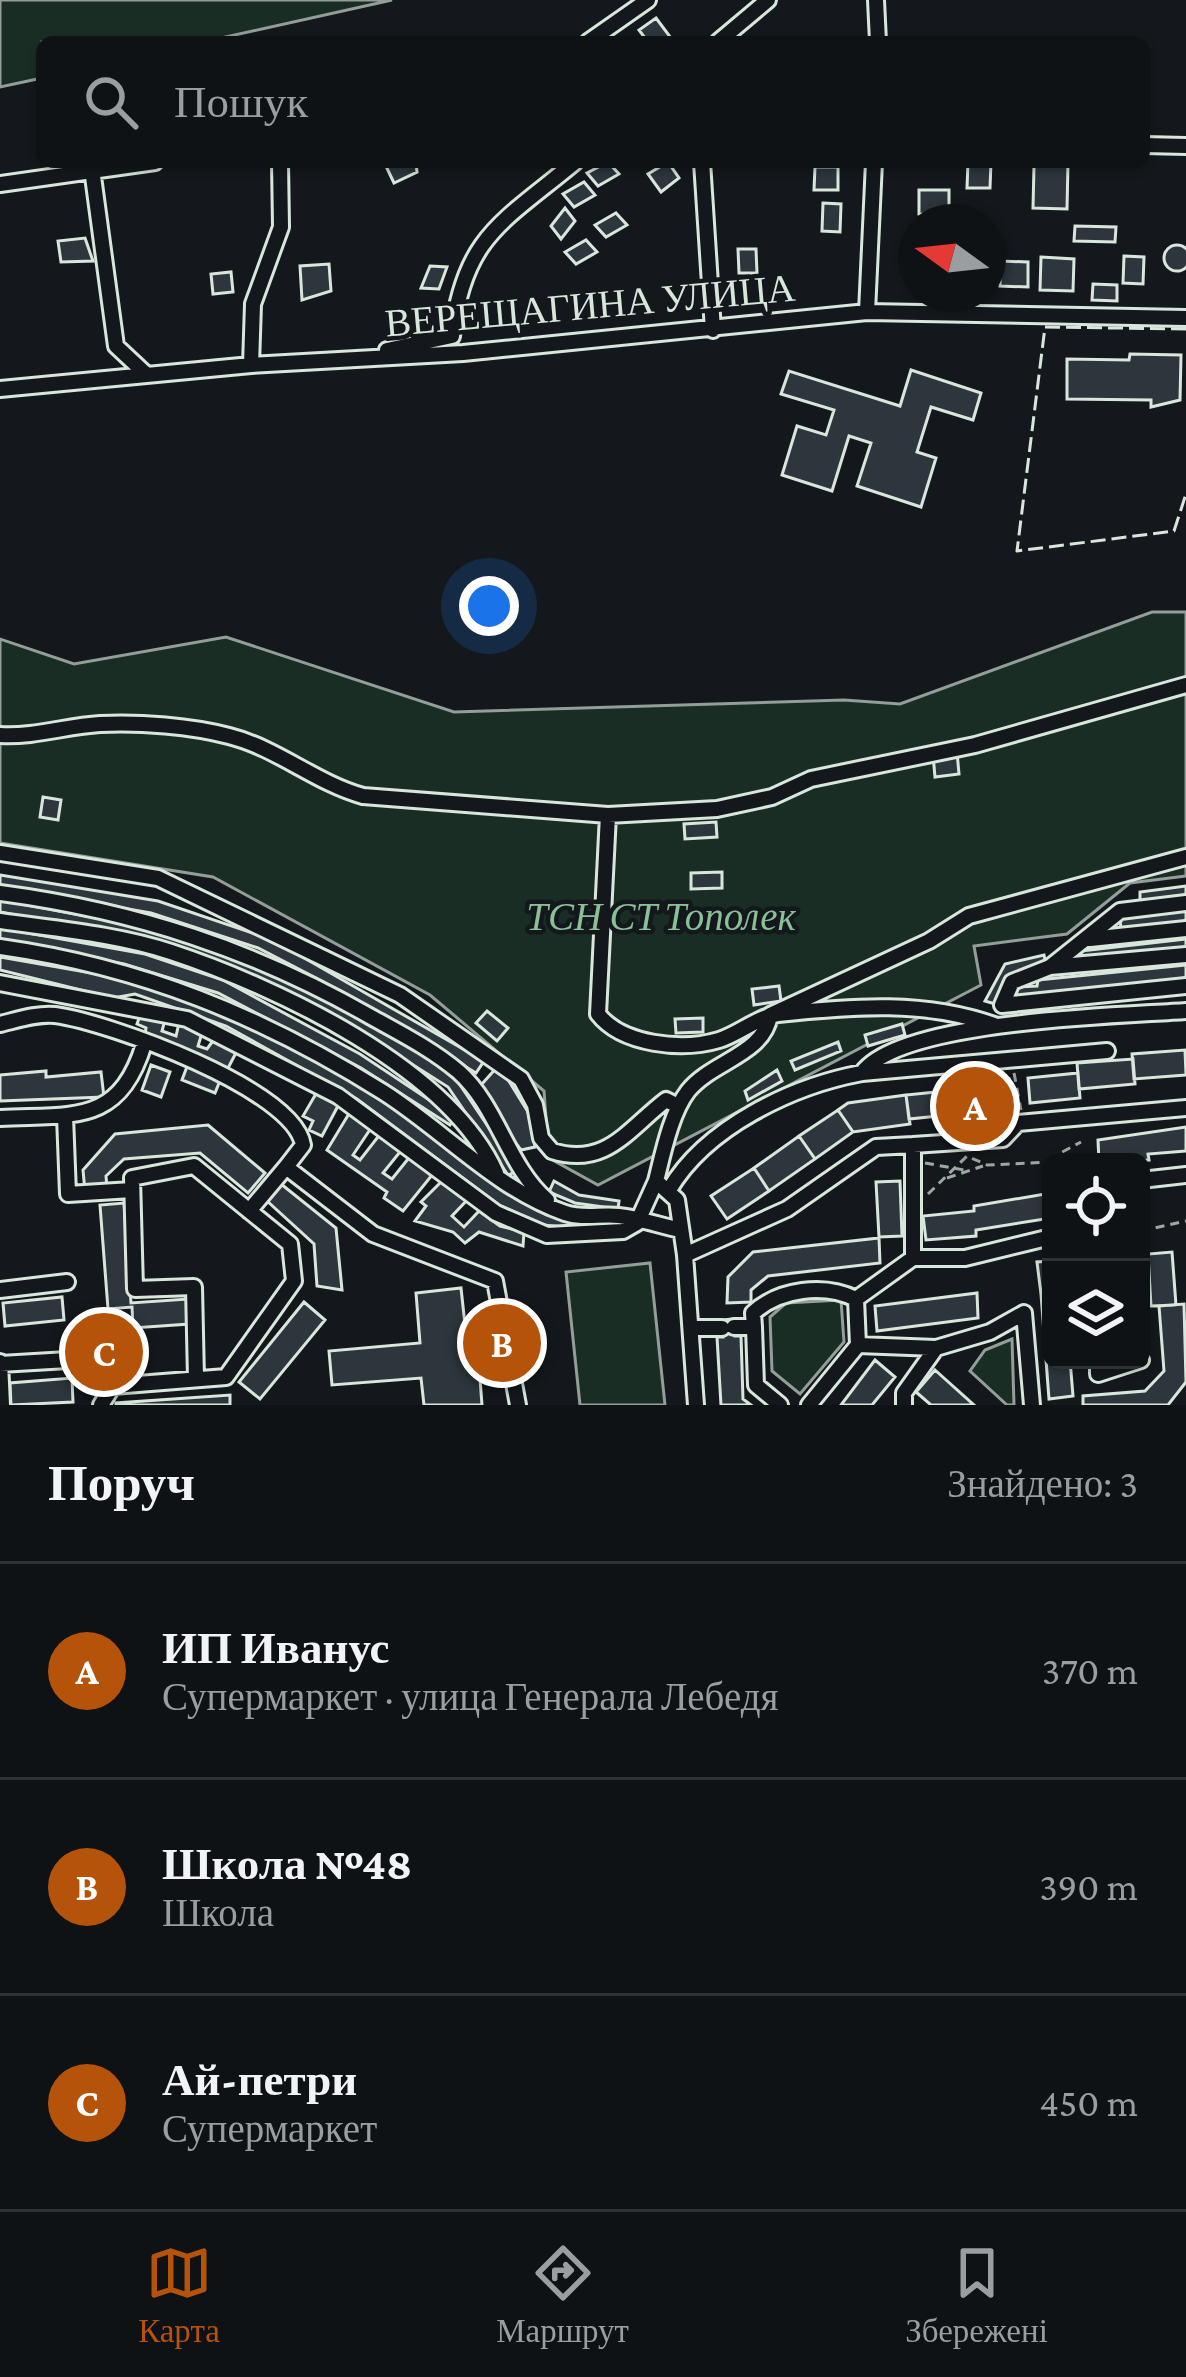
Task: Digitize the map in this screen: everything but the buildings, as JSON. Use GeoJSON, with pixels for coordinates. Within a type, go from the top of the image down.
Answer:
{"type":"FeatureCollection","features":[{"type":"Feature","properties":{"kind":"street"},"geometry":{"type":"LineString","coordinates":[[597,36],[648,0]]}},
{"type":"Feature","properties":{"kind":"street"},"geometry":{"type":"LineString","coordinates":[[725,36],[768,0]]}},
{"type":"Feature","properties":{"kind":"street"},"geometry":{"type":"LineString","coordinates":[[876,0],[878,36]]}},
{"type":"Feature","properties":{"kind":"street"},"geometry":{"type":"LineString","coordinates":[[1150,146],[1186,146]]}},
{"type":"Feature","properties":{"kind":"street"},"geometry":{"type":"LineString","coordinates":[[0,184],[101,168]]}},
{"type":"Feature","properties":{"kind":"street"},"geometry":{"type":"LineString","coordinates":[[251,365],[253,304],[281,227],[280,168]]}},
{"type":"Feature","properties":{"kind":"street"},"geometry":{"type":"LineString","coordinates":[[342,360],[452,336],[467,262],[491,233],[568,168]]}},
{"type":"Feature","properties":{"kind":"street"},"geometry":{"type":"LineString","coordinates":[[702,168],[713,330]]}},
{"type":"Feature","properties":{"kind":"street"},"geometry":{"type":"LineString","coordinates":[[867,312],[874,168]]}},
{"type":"Feature","properties":{"kind":"street"},"geometry":{"type":"LineString","coordinates":[[92,169],[116,346],[147,375]]}},
{"type":"Feature","properties":{"kind":"street","name":"ВЕРЕЩАГИНА УЛИЦА"},"geometry":{"type":"LineString","coordinates":[[0,389],[713,330],[867,312],[1186,318]]}},
{"type":"Feature","properties":{"kind":"street"},"geometry":{"type":"LineString","coordinates":[[0,735],[30,737],[103,724],[224,734],[250,742],[334,788],[364,796],[608,815],[718,809],[772,797],[811,778],[975,745],[1186,685]]}},
{"type":"Feature","properties":{"kind":"street"},"geometry":{"type":"LineString","coordinates":[[608,815],[598,1006],[607,1025],[647,1040],[688,1044],[714,1042],[929,941],[969,916],[1186,857]]}},
{"type":"Feature","properties":{"kind":"street"},"geometry":{"type":"LineString","coordinates":[[0,853],[158,878],[400,995],[521,1079],[542,1138],[552,1150],[594,1155],[612,1148],[666,1100],[678,1106]]}},
{"type":"Feature","properties":{"kind":"street"},"geometry":{"type":"LineString","coordinates":[[0,893],[183,929],[341,999],[459,1072],[506,1137],[531,1187],[564,1213]]}},
{"type":"Feature","properties":{"kind":"street"},"geometry":{"type":"LineString","coordinates":[[1050,968],[1120,911],[1186,903]]}},
{"type":"Feature","properties":{"kind":"street"},"geometry":{"type":"LineString","coordinates":[[0,921],[169,951],[301,1010],[394,1059],[448,1103],[486,1152],[498,1178]]}},
{"type":"Feature","properties":{"kind":"street"},"geometry":{"type":"LineString","coordinates":[[1090,939],[1186,929]]}},
{"type":"Feature","properties":{"kind":"street"},"geometry":{"type":"LineString","coordinates":[[0,947],[126,970],[204,996],[382,1091],[458,1143],[498,1178],[564,1213],[624,1216],[637,1223],[681,1230]]}},
{"type":"Feature","properties":{"kind":"street"},"geometry":{"type":"LineString","coordinates":[[1186,955],[1050,968],[1012,982],[1002,1005],[1042,1005],[1050,999],[1186,986]]}},
{"type":"Feature","properties":{"kind":"street"},"geometry":{"type":"LineString","coordinates":[[7,985],[26,1019]]}},
{"type":"Feature","properties":{"kind":"street"},"geometry":{"type":"LineString","coordinates":[[7,985],[139,1006],[187,1019],[354,1107],[522,1227],[547,1235],[623,1232],[637,1223],[662,1186],[686,1162],[725,1132],[807,1087],[862,1073],[1108,1051]]}},
{"type":"Feature","properties":{"kind":"street"},"geometry":{"type":"LineString","coordinates":[[770,1015],[878,1006],[950,1009],[997,1026]]}},
{"type":"Feature","properties":{"kind":"street"},"geometry":{"type":"LineString","coordinates":[[862,1073],[872,1059],[897,1048],[997,1026],[1186,1012]]}},
{"type":"Feature","properties":{"kind":"street"},"geometry":{"type":"LineString","coordinates":[[0,1024],[51,1014],[144,1044],[266,1099],[302,1136],[303,1145],[249,1211]]}},
{"type":"Feature","properties":{"kind":"street"},"geometry":{"type":"LineString","coordinates":[[662,1186],[678,1106],[698,1079],[758,1042],[770,1015]]}},
{"type":"Feature","properties":{"kind":"street"},"geometry":{"type":"LineString","coordinates":[[0,1118],[88,1115],[116,1097],[135,1074],[144,1044]]}},
{"type":"Feature","properties":{"kind":"street"},"geometry":{"type":"LineString","coordinates":[[685,1255],[787,1209],[876,1148],[913,1152],[1003,1139],[1018,1124],[1186,1108]]}},
{"type":"Feature","properties":{"kind":"street"},"geometry":{"type":"LineString","coordinates":[[65,1115],[68,1194],[132,1190]]}},
{"type":"Feature","properties":{"kind":"street"},"geometry":{"type":"LineString","coordinates":[[913,1152],[913,1258]]}},
{"type":"Feature","properties":{"kind":"street"},"geometry":{"type":"LineString","coordinates":[[101,1405],[113,1386],[226,1377],[294,1281],[290,1244],[194,1166],[132,1178],[132,1190],[135,1289],[194,1287],[196,1379]]}},
{"type":"Feature","properties":{"kind":"street"},"geometry":{"type":"LineString","coordinates":[[286,1167],[373,1234],[496,1281],[518,1405]]}},
{"type":"Feature","properties":{"kind":"street"},"geometry":{"type":"LineString","coordinates":[[1150,1179],[1186,1175]]}},
{"type":"Feature","properties":{"kind":"street"},"geometry":{"type":"LineString","coordinates":[[662,1186],[677,1200],[696,1405]]}},
{"type":"Feature","properties":{"kind":"street"},"geometry":{"type":"LineString","coordinates":[[856,1299],[913,1258],[965,1258],[1042,1240]]}},
{"type":"Feature","properties":{"kind":"street"},"geometry":{"type":"LineString","coordinates":[[0,1290],[67,1282]]}},
{"type":"Feature","properties":{"kind":"street"},"geometry":{"type":"LineString","coordinates":[[780,1405],[756,1384],[753,1313],[773,1295],[839,1291],[856,1299]]}},
{"type":"Feature","properties":{"kind":"street"},"geometry":{"type":"LineString","coordinates":[[808,1405],[858,1346],[856,1299]]}},
{"type":"Feature","properties":{"kind":"street"},"geometry":{"type":"LineString","coordinates":[[858,1346],[936,1348],[990,1332],[1024,1312],[1032,1405]]}},
{"type":"Feature","properties":{"kind":"street"},"geometry":{"type":"LineString","coordinates":[[692,1328],[754,1327]]}},
{"type":"Feature","properties":{"kind":"street"},"geometry":{"type":"LineString","coordinates":[[904,1405],[904,1393],[936,1348]]}},
{"type":"Feature","properties":{"kind":"street"},"geometry":{"type":"LineString","coordinates":[[2,1405],[0,1363],[68,1360]]}},
{"type":"Feature","properties":{"kind":"path"},"geometry":{"type":"LineString","coordinates":[[1012,1059],[1022,1102],[1018,1124]]}},
{"type":"Feature","properties":{"kind":"path"},"geometry":{"type":"LineString","coordinates":[[1063,1153],[1081,1142]]}},
{"type":"Feature","properties":{"kind":"path"},"geometry":{"type":"LineString","coordinates":[[913,1152],[964,1170]]}},
{"type":"Feature","properties":{"kind":"path"},"geometry":{"type":"LineString","coordinates":[[913,1206],[967,1156],[988,1165]]}},
{"type":"Feature","properties":{"kind":"path"},"geometry":{"type":"LineString","coordinates":[[945,1179],[988,1165],[1042,1162]]}},
{"type":"Feature","properties":{"kind":"path"},"geometry":{"type":"LineString","coordinates":[[1150,1229],[1186,1221]]}},
{"type":"Feature","properties":{"kind":"green space"},"geometry":{"type":"Polygon","coordinates":[[[0,0],[392,0],[230,36],[36,36],[36,79],[0,87],[0,0]]]}},
{"type":"Feature","properties":{"kind":"green space","name":"ТСН СТ Тополек"},"geometry":{"type":"Polygon","coordinates":[[[1152,612],[1186,612],[1186,876],[1130,883],[1067,934],[974,946],[981,985],[598,1185],[549,1158],[544,1091],[430,995],[213,877],[0,843],[0,639],[74,664],[226,637],[454,712],[844,700],[900,704],[1152,612]]]}},
{"type":"Feature","properties":{"kind":"green space"},"geometry":{"type":"Polygon","coordinates":[[[650,1263],[665,1405],[580,1405],[566,1272],[650,1263]]]}},
{"type":"Feature","properties":{"kind":"green space"},"geometry":{"type":"Polygon","coordinates":[[[841,1300],[844,1342],[800,1394],[772,1371],[770,1317],[786,1303],[841,1300]]]}},
{"type":"Feature","properties":{"kind":"green space"},"geometry":{"type":"Polygon","coordinates":[[[1012,1339],[1014,1405],[1007,1405],[970,1371],[985,1350],[1012,1339]]]}},
{"type":"Feature","properties":{"kind":"fence"},"geometry":{"type":"LineString","coordinates":[[1186,329],[1045,327],[1017,551],[1174,531],[1186,494]]}},
{"type":"Feature","properties":{"kind":"place","name":"ИП Иванус"},"geometry":{"type":"Point","coordinates":[975,1106]}},
{"type":"Feature","properties":{"kind":"place","name":"Школа №48"},"geometry":{"type":"Point","coordinates":[502,1343]}},
{"type":"Feature","properties":{"kind":"place","name":"Ай-петри"},"geometry":{"type":"Point","coordinates":[104,1352]}}]}
